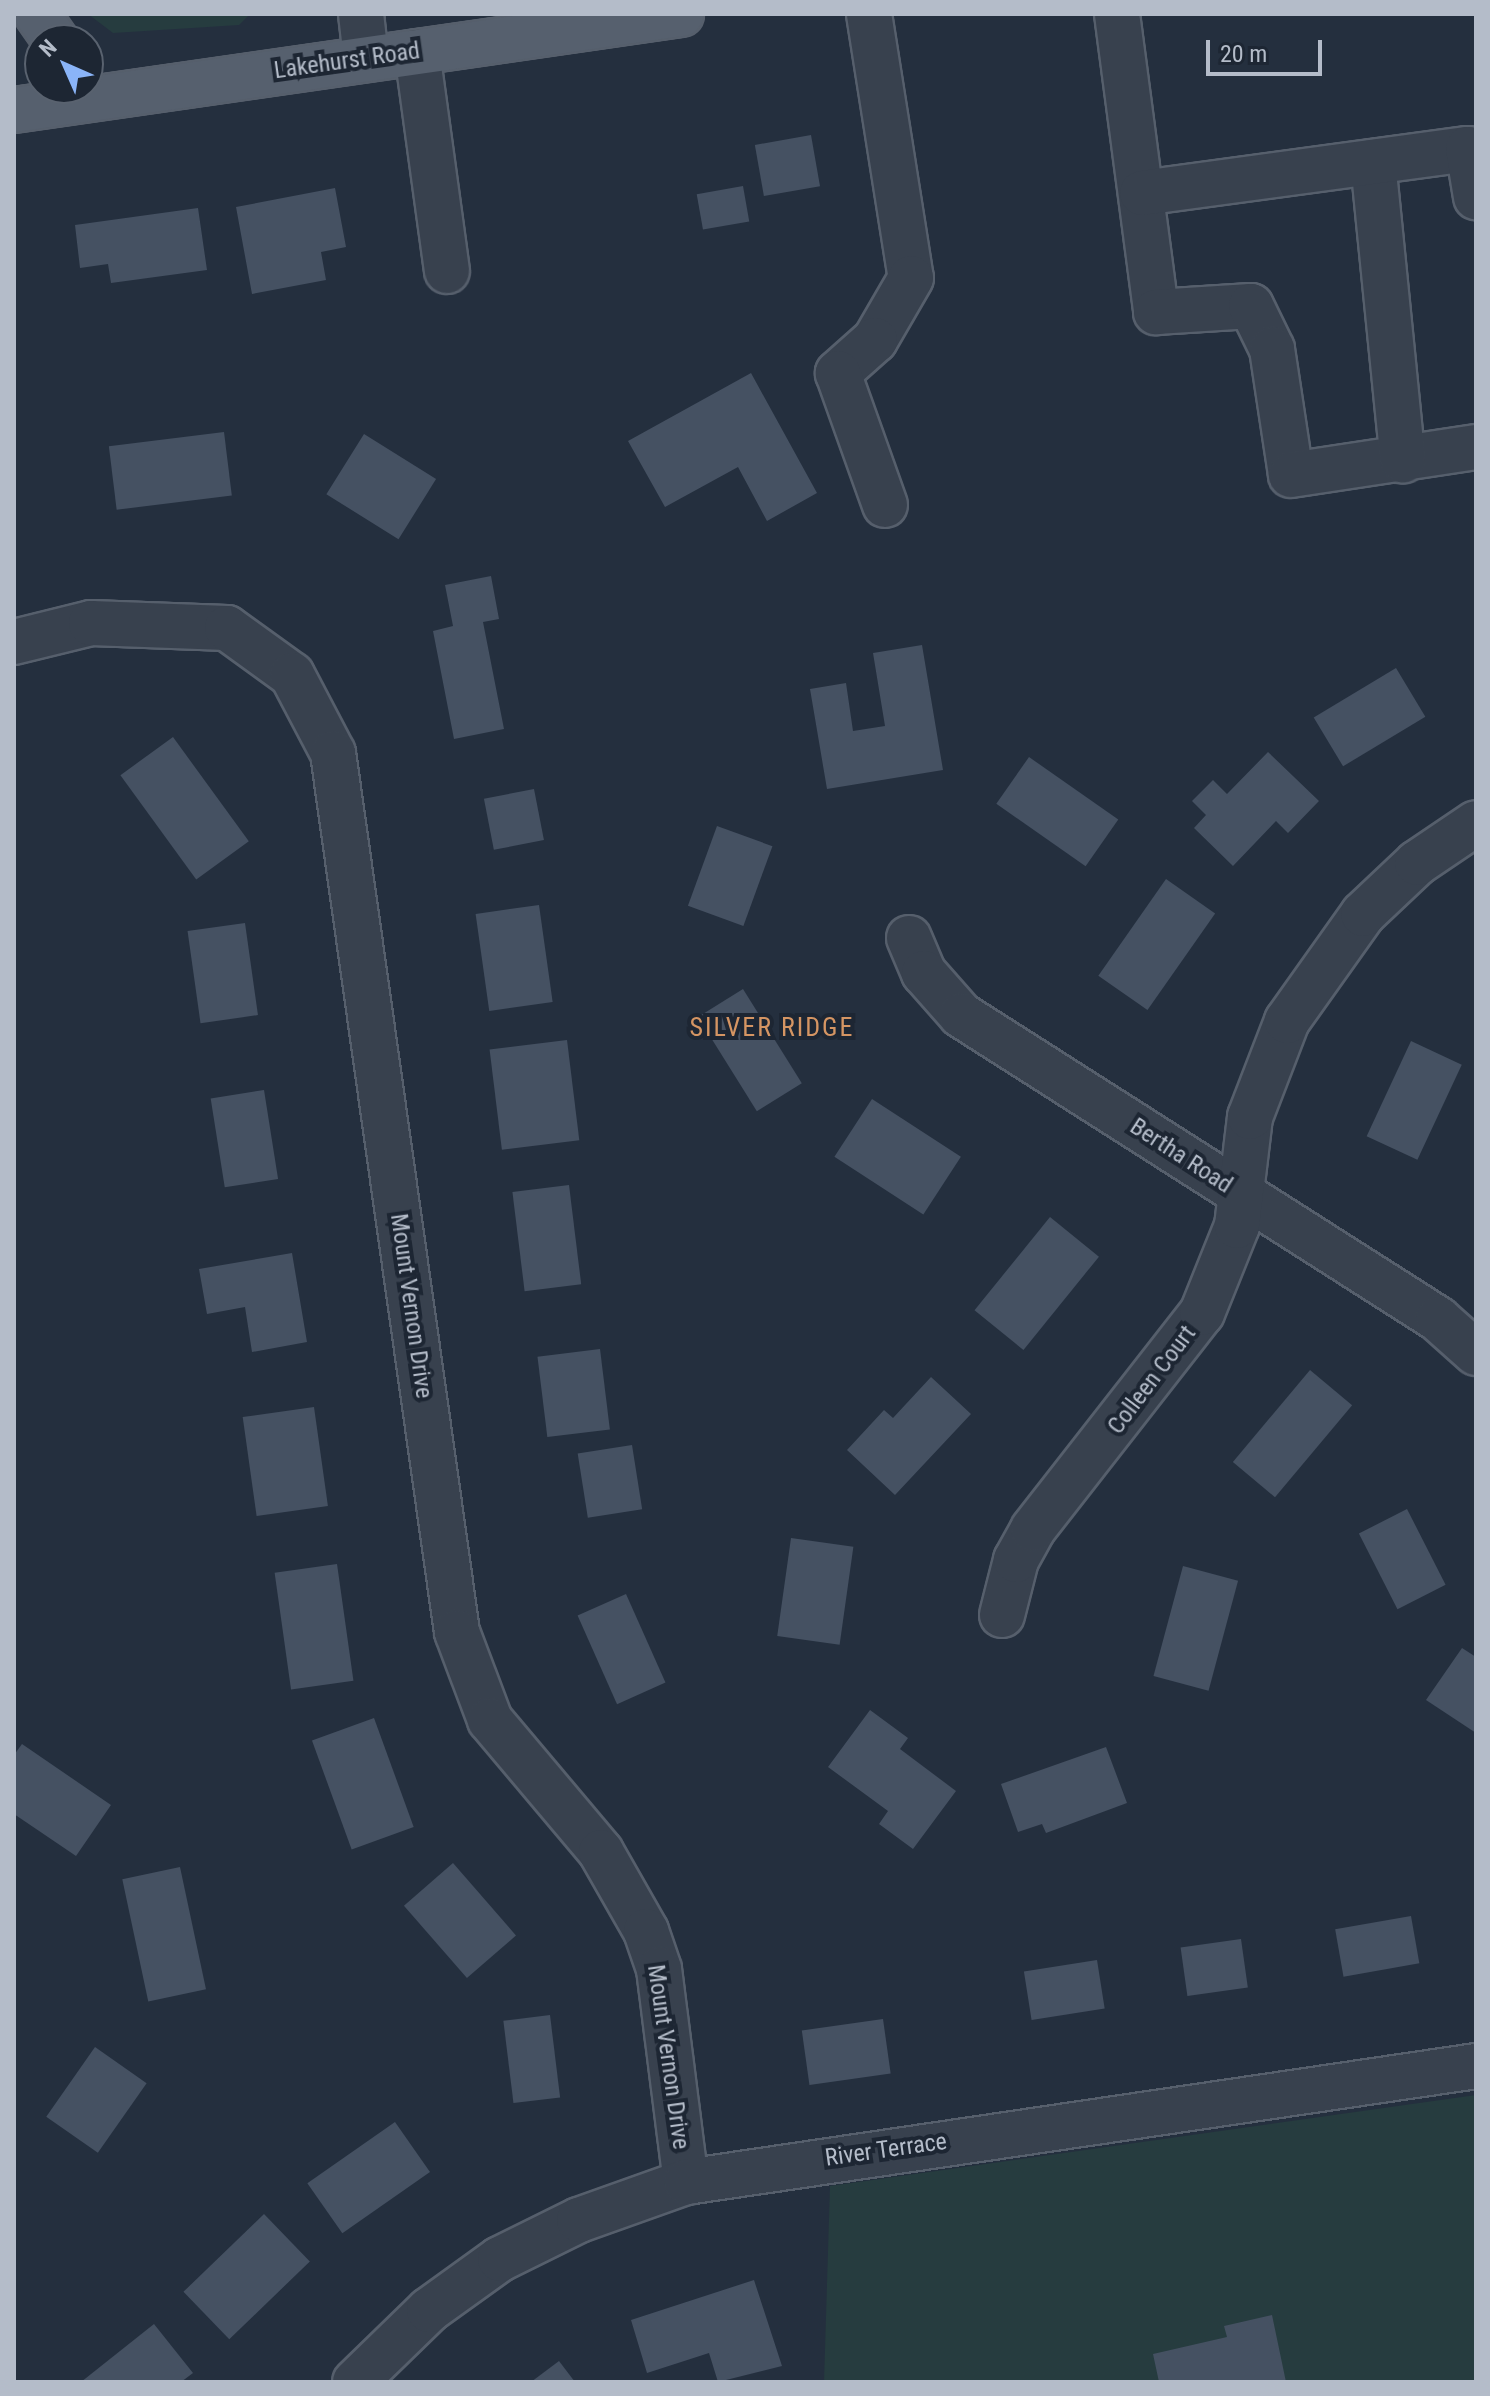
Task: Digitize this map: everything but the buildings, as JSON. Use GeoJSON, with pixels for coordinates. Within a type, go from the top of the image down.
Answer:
{"type":"FeatureCollection","features":[{"type":"Feature","properties":{"kind":"main road","name":"Lakehurst Road"},"geometry":{"type":"LineString","coordinates":[[14,110],[105,79],[366,58],[681,14]]}},
{"type":"Feature","properties":{"kind":"street"},"geometry":{"type":"LineString","coordinates":[[361,14],[366,58]]}},
{"type":"Feature","properties":{"kind":"street"},"geometry":{"type":"LineString","coordinates":[[869,14],[911,278],[875,340],[838,373],[885,505]]}},
{"type":"Feature","properties":{"kind":"street"},"geometry":{"type":"LineString","coordinates":[[1117,14],[1156,312],[1251,306],[1272,349],[1291,475],[1476,447]]}},
{"type":"Feature","properties":{"kind":"street"},"geometry":{"type":"LineString","coordinates":[[417,52],[447,271]]}},
{"type":"Feature","properties":{"kind":"street"},"geometry":{"type":"LineString","coordinates":[[1142,193],[1468,149],[1476,197]]}},
{"type":"Feature","properties":{"kind":"street"},"geometry":{"type":"LineString","coordinates":[[1373,162],[1403,460]]}},
{"type":"Feature","properties":{"kind":"street","name":"Mount Vernon Drive"},"geometry":{"type":"LineString","coordinates":[[14,642],[91,623],[227,628],[292,675],[333,753],[457,1632],[490,1720],[601,1852],[646,1931],[659,1969],[686,2182]]}},
{"type":"Feature","properties":{"kind":"street","name":"Colleen Court"},"geometry":{"type":"LineString","coordinates":[[1002,1615],[1016,1560],[1033,1529],[1202,1313],[1229,1251],[1250,1117],[1287,1021],[1363,914],[1417,863],[1476,823]]}},
{"type":"Feature","properties":{"kind":"street","name":"Bertha Road"},"geometry":{"type":"LineString","coordinates":[[909,938],[924,973],[961,1015],[1438,1319],[1476,1353]]}},
{"type":"Feature","properties":{"kind":"street","name":"River Terrace"},"geometry":{"type":"LineString","coordinates":[[355,2382],[429,2310],[500,2259],[579,2220],[686,2182],[1476,2066]]}},
{"type":"Feature","properties":{"kind":"green space"},"geometry":{"type":"Polygon","coordinates":[[[88,14],[250,14],[239,25],[113,33],[88,14]]]}},
{"type":"Feature","properties":{"kind":"green space"},"geometry":{"type":"Polygon","coordinates":[[[1476,2095],[1476,2382],[824,2382],[830,2186],[1476,2095]]]}},
{"type":"Feature","properties":{"kind":"district","name":"SILVER RIDGE"},"geometry":{"type":"Point","coordinates":[772,1028]}}]}
